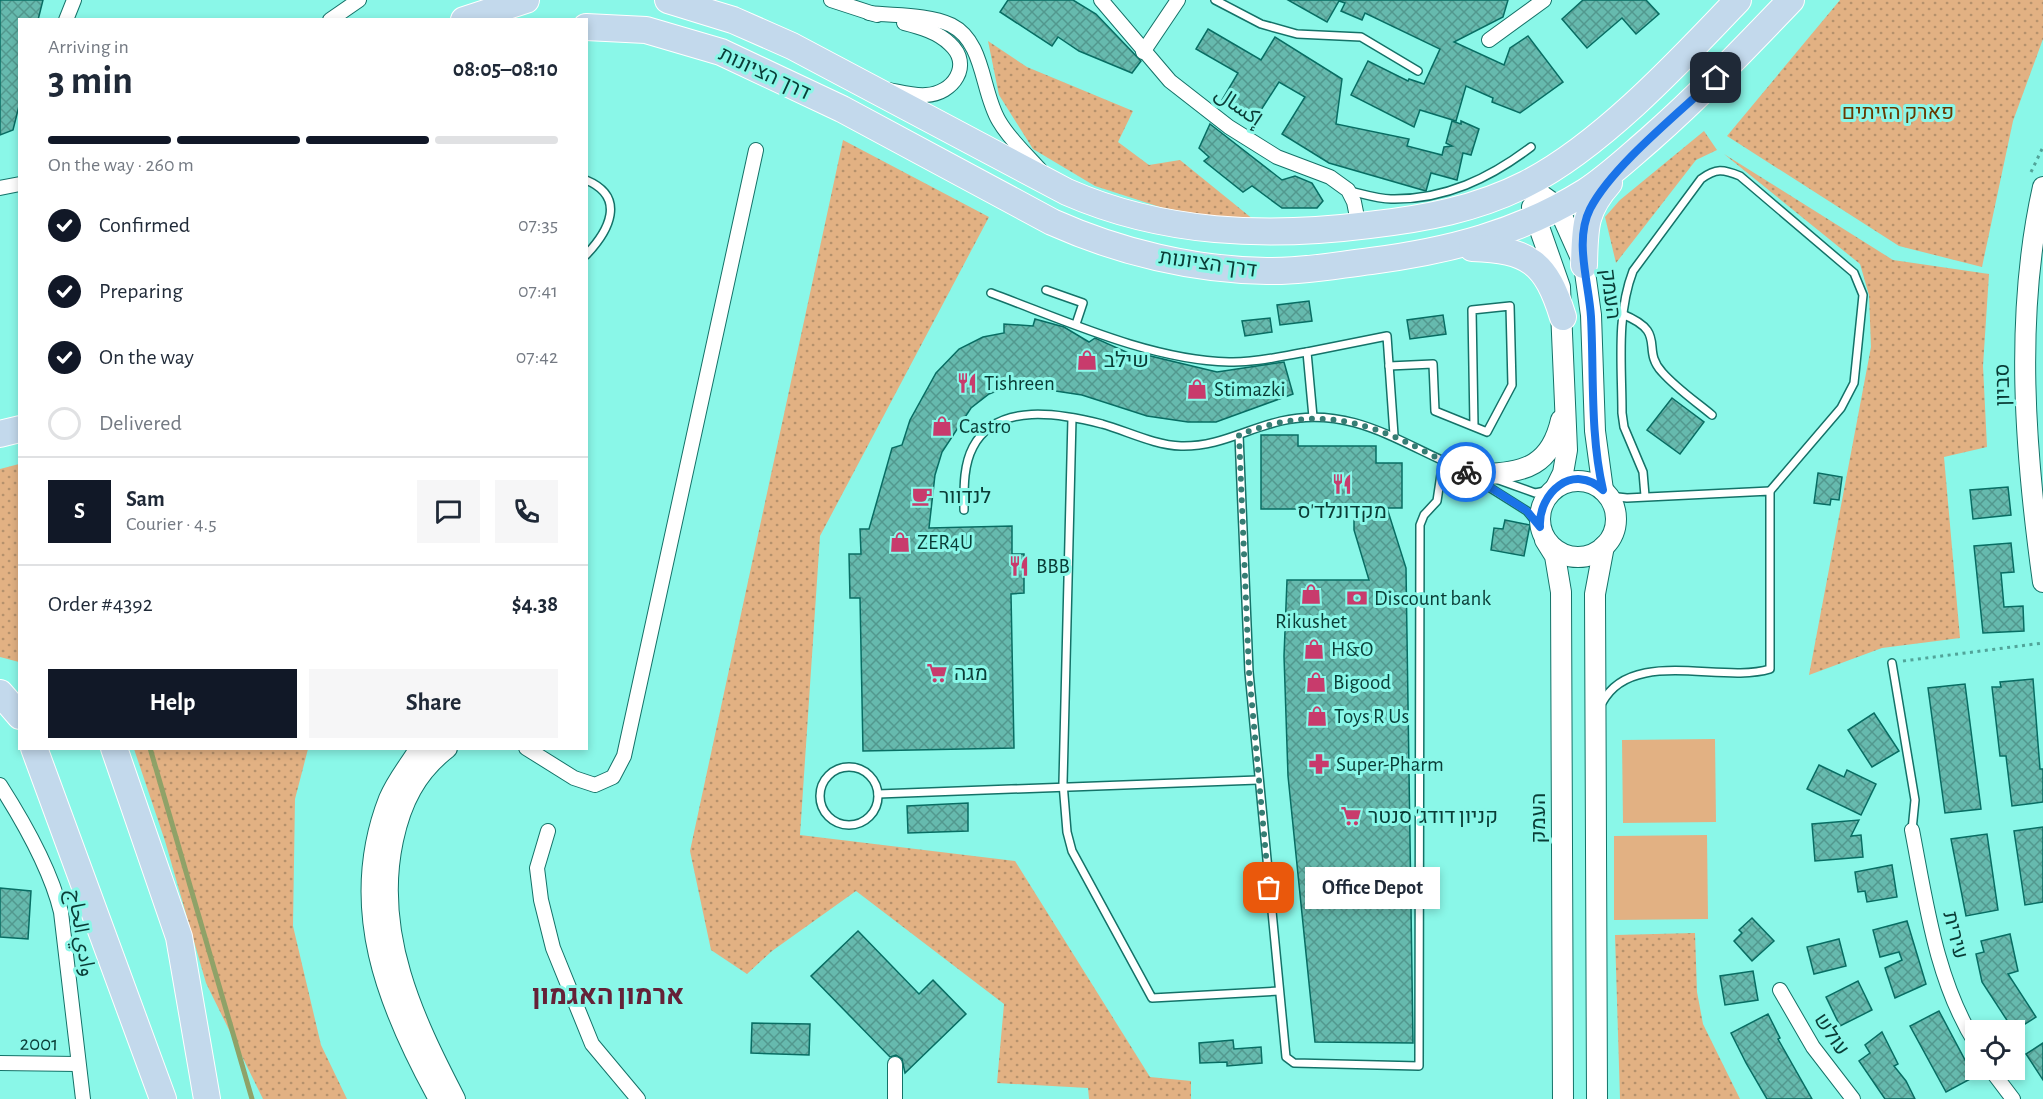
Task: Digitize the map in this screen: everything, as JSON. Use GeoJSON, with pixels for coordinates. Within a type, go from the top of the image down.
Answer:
{"type":"FeatureCollection","features":[{"type":"Feature","properties":{"kind":"highway"},"geometry":{"type":"LineString","coordinates":[[470,18],[526,0]]}},
{"type":"Feature","properties":{"kind":"highway","name":"דרך הציונות"},"geometry":{"type":"LineString","coordinates":[[668,0],[733,20],[874,88],[1053,184],[1096,204],[1143,219],[1185,226],[1278,233],[1413,220],[1467,208],[1526,184],[1566,159],[1606,126],[1689,51],[1738,0]]}},
{"type":"Feature","properties":{"kind":"highway","name":"דרך הציונות"},"geometry":{"type":"LineString","coordinates":[[588,27],[646,30],[721,52],[842,110],[1052,222],[1084,236],[1134,252],[1227,268],[1269,271],[1391,258],[1450,248],[1472,243],[1535,220],[1587,190],[1643,145],[1716,78],[1791,0]]}},
{"type":"Feature","properties":{"kind":"highway"},"geometry":{"type":"LineString","coordinates":[[1584,265],[1584,226],[1589,211],[1598,195],[1643,145]]}},
{"type":"Feature","properties":{"kind":"highway"},"geometry":{"type":"LineString","coordinates":[[1450,248],[1503,249],[1526,257],[1548,277],[1563,317]]}},
{"type":"Feature","properties":{"kind":"highway"},"geometry":{"type":"LineString","coordinates":[[0,434],[18,430]]}},
{"type":"Feature","properties":{"kind":"highway"},"geometry":{"type":"LineString","coordinates":[[0,692],[18,694]]}},
{"type":"Feature","properties":{"kind":"highway"},"geometry":{"type":"LineString","coordinates":[[0,692],[18,714]]}},
{"type":"Feature","properties":{"kind":"highway"},"geometry":{"type":"LineString","coordinates":[[35,750],[163,1099]]}},
{"type":"Feature","properties":{"kind":"highway"},"geometry":{"type":"LineString","coordinates":[[115,750],[178,937],[207,1099]]}},
{"type":"Feature","properties":{"kind":"main road","name":"סביון"},"geometry":{"type":"LineString","coordinates":[[2037,179],[2026,339],[2028,459],[2043,582]]}},
{"type":"Feature","properties":{"kind":"main road"},"geometry":{"type":"LineString","coordinates":[[1526,184],[1558,207]]}},
{"type":"Feature","properties":{"kind":"main road"},"geometry":{"type":"LineString","coordinates":[[1526,184],[1535,220],[1557,273],[1563,317],[1566,463],[1554,489]]}},
{"type":"Feature","properties":{"kind":"main road","name":"העמק"},"geometry":{"type":"LineString","coordinates":[[1558,207],[1584,265],[1591,315],[1596,442],[1606,493]]}},
{"type":"Feature","properties":{"kind":"main road"},"geometry":{"type":"LineString","coordinates":[[1484,474],[1515,473],[1540,460],[1558,435],[1566,400]]}},
{"type":"Feature","properties":{"kind":"main road"},"geometry":{"type":"LineString","coordinates":[[1597,1099],[1595,594],[1604,546],[1615,530],[1616,522],[1615,508],[1606,493],[1587,481],[1566,482],[1554,489],[1543,501],[1539,514],[1542,534],[1554,550],[1576,557],[1589,555],[1604,546]]}},
{"type":"Feature","properties":{"kind":"main road","name":"העמק"},"geometry":{"type":"LineString","coordinates":[[1542,534],[1555,556],[1561,592],[1563,1099]]}},
{"type":"Feature","properties":{"kind":"main road"},"geometry":{"type":"LineString","coordinates":[[419,750],[402,775],[382,821],[372,882],[373,912],[380,963],[393,1006],[439,1099]]}},
{"type":"Feature","properties":{"kind":"main road"},"geometry":{"type":"LineString","coordinates":[[445,750],[423,770],[405,798],[390,852],[387,914],[392,947],[401,981],[430,1050],[456,1099]]}},
{"type":"Feature","properties":{"kind":"street"},"geometry":{"type":"LineString","coordinates":[[67,18],[74,0]]}},
{"type":"Feature","properties":{"kind":"street"},"geometry":{"type":"LineString","coordinates":[[333,18],[359,0]]}},
{"type":"Feature","properties":{"kind":"street"},"geometry":{"type":"LineString","coordinates":[[831,0],[938,34],[953,45],[959,61],[959,72],[954,85],[942,92],[926,95],[874,88]]}},
{"type":"Feature","properties":{"kind":"street","name":"إكسال"},"geometry":{"type":"LineString","coordinates":[[1101,0],[1170,81],[1229,127],[1277,157],[1330,177],[1348,190]]}},
{"type":"Feature","properties":{"kind":"street"},"geometry":{"type":"LineString","coordinates":[[1143,52],[1178,0]]}},
{"type":"Feature","properties":{"kind":"street"},"geometry":{"type":"LineString","coordinates":[[1489,40],[1539,1]]}},
{"type":"Feature","properties":{"kind":"street"},"geometry":{"type":"LineString","coordinates":[[869,13],[932,20],[950,25],[964,34],[975,49],[987,95],[999,121],[1053,184]]}},
{"type":"Feature","properties":{"kind":"street"},"geometry":{"type":"LineString","coordinates":[[529,750],[573,778],[595,785],[613,777],[624,756],[756,150]]}},
{"type":"Feature","properties":{"kind":"street"},"geometry":{"type":"LineString","coordinates":[[0,188],[18,184]]}},
{"type":"Feature","properties":{"kind":"street"},"geometry":{"type":"LineString","coordinates":[[1348,190],[1354,202],[1359,227]]}},
{"type":"Feature","properties":{"kind":"street","name":"وادي الحاج"},"geometry":{"type":"LineString","coordinates":[[0,785],[20,816],[54,886],[61,912],[77,1064],[83,1099]]}},
{"type":"Feature","properties":{"kind":"street","name":"עירית"},"geometry":{"type":"LineString","coordinates":[[1911,830],[1926,902],[1953,1002],[1965,1024]]}},
{"type":"Feature","properties":{"kind":"street"},"geometry":{"type":"LineString","coordinates":[[548,831],[537,868],[541,900],[553,948],[592,1044],[638,1099]]}},
{"type":"Feature","properties":{"kind":"street","name":"עולש"},"geometry":{"type":"LineString","coordinates":[[1780,990],[1813,1047],[1853,1099]]}},
{"type":"Feature","properties":{"kind":"street","name":"2001"},"geometry":{"type":"LineString","coordinates":[[0,1063],[77,1064]]}},
{"type":"Feature","properties":{"kind":"street"},"geometry":{"type":"LineString","coordinates":[[895,1099],[896,1064]]}},
{"type":"Feature","properties":{"kind":"street"},"geometry":{"type":"LineString","coordinates":[[1999,1080],[2013,1099]]}},
{"type":"Feature","properties":{"kind":"lane"},"geometry":{"type":"LineString","coordinates":[[1215,0],[1261,24],[1297,34],[1360,37],[1418,71]]}},
{"type":"Feature","properties":{"kind":"lane"},"geometry":{"type":"LineString","coordinates":[[1348,190],[1390,200],[1444,194],[1502,169],[1531,147]]}},
{"type":"Feature","properties":{"kind":"lane"},"geometry":{"type":"LineString","coordinates":[[1596,716],[1609,690],[1624,680],[1645,672],[1770,669],[1770,491],[1841,408],[1854,383],[1863,295],[1854,273],[1740,176],[1725,170],[1714,170],[1701,179],[1633,271],[1626,288],[1622,314],[1622,413],[1624,427],[1643,472],[1645,496]]}},
{"type":"Feature","properties":{"kind":"lane"},"geometry":{"type":"LineString","coordinates":[[588,181],[602,186],[610,201],[610,220],[602,238],[588,253]]}},
{"type":"Feature","properties":{"kind":"lane"},"geometry":{"type":"LineString","coordinates":[[1046,290],[1083,303],[1076,324]]}},
{"type":"Feature","properties":{"kind":"lane"},"geometry":{"type":"LineString","coordinates":[[991,293],[1126,343],[1229,362],[1306,352],[1387,336],[1394,435]]}},
{"type":"Feature","properties":{"kind":"lane"},"geometry":{"type":"LineString","coordinates":[[1389,366],[1433,364],[1435,411],[1487,432],[1512,386],[1510,306],[1472,310],[1474,426]]}},
{"type":"Feature","properties":{"kind":"lane"},"geometry":{"type":"LineString","coordinates":[[1622,314],[1642,322],[1648,329],[1660,370],[1712,415]]}},
{"type":"Feature","properties":{"kind":"lane"},"geometry":{"type":"LineString","coordinates":[[1306,352],[1313,417]]}},
{"type":"Feature","properties":{"kind":"lane"},"geometry":{"type":"LineString","coordinates":[[964,510],[967,464],[974,446],[985,433],[1007,419],[1032,414],[1072,418],[1178,446],[1202,446],[1282,420],[1313,417],[1343,420],[1394,435],[1457,467],[1484,474],[1524,490],[1535,493],[1554,489]]}},
{"type":"Feature","properties":{"kind":"lane"},"geometry":{"type":"LineString","coordinates":[[1072,418],[1064,787],[1067,832],[1072,851],[1152,998],[1279,991]]}},
{"type":"Feature","properties":{"kind":"lane"},"geometry":{"type":"LineString","coordinates":[[1239,435],[1249,672],[1258,780],[1286,1057],[1294,1063],[1419,1066],[1420,525],[1424,515],[1437,501],[1443,461]]}},
{"type":"Feature","properties":{"kind":"lane"},"geometry":{"type":"LineString","coordinates":[[1457,467],[1527,511],[1542,534]]}},
{"type":"Feature","properties":{"kind":"lane"},"geometry":{"type":"LineString","coordinates":[[1606,493],[1645,496],[1770,491]]}},
{"type":"Feature","properties":{"kind":"lane"},"geometry":{"type":"LineString","coordinates":[[1892,663],[1915,800],[1911,830]]}},
{"type":"Feature","properties":{"kind":"lane"},"geometry":{"type":"LineString","coordinates":[[849,767],[859,769],[870,776],[878,794],[877,805],[870,816],[852,825],[835,822],[827,816],[819,797],[821,788],[830,774],[849,767]]}},
{"type":"Feature","properties":{"kind":"lane"},"geometry":{"type":"LineString","coordinates":[[878,794],[1258,780]]}},
{"type":"Feature","properties":{"kind":"path"},"geometry":{"type":"LineString","coordinates":[[2037,179],[2043,147]]}},
{"type":"Feature","properties":{"kind":"path"},"geometry":{"type":"LineString","coordinates":[[1892,663],[2043,644]]}},
{"type":"Feature","properties":{"kind":"green space","name":"פארק הזיתים"},"geometry":{"type":"Polygon","coordinates":[[[1840,0],[2043,0],[2043,39],[2013,121],[1982,267],[1899,246],[1727,136],[1840,0]]]}},
{"type":"Feature","properties":{"kind":"green space"},"geometry":{"type":"Polygon","coordinates":[[[988,41],[1027,67],[1133,111],[1118,142],[1149,165],[1180,160],[1259,224],[1163,208],[1095,186],[1033,149],[999,95],[988,41]]]}},
{"type":"Feature","properties":{"kind":"green space"},"geometry":{"type":"Polygon","coordinates":[[[1704,131],[1717,150],[1696,160],[1616,263],[1605,217],[1620,200],[1704,131]]]}},
{"type":"Feature","properties":{"kind":"green space"},"geometry":{"type":"Polygon","coordinates":[[[843,140],[989,217],[820,536],[800,835],[1015,861],[1150,1077],[1191,1081],[1191,1099],[1089,1099],[1088,1088],[997,1083],[1004,1004],[856,891],[772,951],[747,974],[711,950],[690,851],[843,140]]]}},
{"type":"Feature","properties":{"kind":"green space"},"geometry":{"type":"Polygon","coordinates":[[[1724,154],[1893,260],[1989,274],[1983,366],[1987,447],[1944,457],[1960,638],[1882,648],[1809,675],[1871,347],[1869,295],[1860,264],[1724,154]]]}},
{"type":"Feature","properties":{"kind":"green space"},"geometry":{"type":"Polygon","coordinates":[[[18,464],[18,662],[0,657],[0,469],[18,464]]]}},
{"type":"Feature","properties":{"kind":"green space"},"geometry":{"type":"Polygon","coordinates":[[[1715,739],[1716,822],[1623,823],[1622,740],[1715,739]]]}},
{"type":"Feature","properties":{"kind":"green space"},"geometry":{"type":"Polygon","coordinates":[[[134,750],[308,750],[295,799],[293,926],[321,1045],[347,1099],[263,1099],[206,983],[165,841],[134,750]]]}},
{"type":"Feature","properties":{"kind":"green space"},"geometry":{"type":"Polygon","coordinates":[[[1707,835],[1708,919],[1614,920],[1614,836],[1707,835]]]}},
{"type":"Feature","properties":{"kind":"green space"},"geometry":{"type":"Polygon","coordinates":[[[1695,933],[1697,992],[1703,1024],[1740,1099],[1620,1099],[1615,935],[1695,933]]]}},
{"type":"Feature","properties":{"kind":"building"},"geometry":{"type":"Polygon","coordinates":[[[0,0],[43,0],[38,18],[18,18],[18,110],[13,130],[0,135],[0,0]]]}},
{"type":"Feature","properties":{"kind":"building"},"geometry":{"type":"Polygon","coordinates":[[[1008,0],[1073,0],[1096,14],[1141,61],[1132,73],[1079,51],[1058,37],[1052,46],[1000,12],[1008,0]]]}},
{"type":"Feature","properties":{"kind":"building"},"geometry":{"type":"Polygon","coordinates":[[[1288,0],[1508,0],[1503,17],[1454,42],[1504,65],[1510,48],[1528,36],[1563,82],[1520,113],[1492,102],[1493,98],[1466,86],[1456,121],[1420,110],[1414,127],[1351,95],[1368,61],[1408,81],[1409,79],[1424,84],[1440,49],[1365,13],[1362,20],[1341,11],[1345,3],[1339,1],[1327,22],[1288,0]]]}},
{"type":"Feature","properties":{"kind":"building"},"geometry":{"type":"Polygon","coordinates":[[[1583,0],[1646,0],[1659,14],[1636,34],[1622,18],[1587,48],[1562,19],[1583,0]]]}},
{"type":"Feature","properties":{"kind":"building"},"geometry":{"type":"Polygon","coordinates":[[[1208,29],[1261,60],[1275,37],[1342,79],[1336,124],[1409,139],[1407,146],[1442,155],[1444,147],[1452,146],[1446,143],[1452,121],[1461,124],[1461,121],[1479,129],[1471,155],[1463,153],[1457,180],[1431,173],[1426,191],[1329,163],[1282,134],[1305,97],[1279,82],[1254,121],[1222,100],[1238,73],[1196,49],[1208,29]]]}},
{"type":"Feature","properties":{"kind":"building"},"geometry":{"type":"Polygon","coordinates":[[[1210,124],[1282,180],[1295,176],[1312,183],[1323,201],[1317,208],[1282,208],[1252,186],[1243,192],[1204,161],[1209,157],[1199,148],[1210,124]]]}},
{"type":"Feature","properties":{"kind":"building"},"geometry":{"type":"Polygon","coordinates":[[[1309,301],[1312,321],[1280,325],[1277,305],[1309,301]]]}},
{"type":"Feature","properties":{"kind":"building"},"geometry":{"type":"Polygon","coordinates":[[[1443,315],[1446,334],[1410,339],[1407,320],[1443,315]]]}},
{"type":"Feature","properties":{"kind":"building"},"geometry":{"type":"Polygon","coordinates":[[[1270,318],[1272,332],[1245,336],[1242,321],[1270,318]]]}},
{"type":"Feature","properties":{"kind":"building"},"geometry":{"type":"Polygon","coordinates":[[[1035,319],[1064,327],[1089,342],[1095,338],[1144,360],[1146,355],[1217,372],[1284,362],[1293,394],[1216,422],[1188,422],[1147,416],[1082,395],[1029,387],[1004,388],[989,394],[971,408],[942,452],[935,475],[929,528],[1012,526],[1012,554],[1024,554],[1024,593],[1011,594],[1014,748],[863,751],[860,598],[850,598],[849,554],[861,554],[860,529],[869,529],[892,448],[902,445],[910,420],[936,373],[959,349],[983,337],[1004,333],[1004,324],[1033,326],[1035,319]]]}},
{"type":"Feature","properties":{"kind":"building"},"geometry":{"type":"Polygon","coordinates":[[[1672,398],[1704,422],[1680,454],[1647,430],[1672,398]]]}},
{"type":"Feature","properties":{"kind":"building","name":"קניון דודג' סנטר"},"geometry":{"type":"Polygon","coordinates":[[[1261,435],[1298,435],[1298,446],[1376,446],[1376,463],[1402,463],[1402,508],[1387,508],[1406,568],[1413,1043],[1315,1042],[1288,776],[1284,656],[1287,580],[1369,580],[1354,530],[1354,509],[1261,509],[1261,435]]]}},
{"type":"Feature","properties":{"kind":"building"},"geometry":{"type":"Polygon","coordinates":[[[1818,473],[1842,477],[1839,500],[1831,499],[1830,505],[1814,503],[1818,473]]]}},
{"type":"Feature","properties":{"kind":"building"},"geometry":{"type":"Polygon","coordinates":[[[2008,487],[2011,515],[1973,519],[1970,490],[2008,487]]]}},
{"type":"Feature","properties":{"kind":"building"},"geometry":{"type":"Polygon","coordinates":[[[1505,520],[1530,525],[1524,556],[1491,550],[1494,528],[1503,529],[1505,520]]]}},
{"type":"Feature","properties":{"kind":"building"},"geometry":{"type":"Polygon","coordinates":[[[2011,543],[2014,572],[2001,573],[2004,607],[2023,606],[2024,631],[1983,633],[1974,546],[2011,543]]]}},
{"type":"Feature","properties":{"kind":"building"},"geometry":{"type":"Polygon","coordinates":[[[2033,679],[2040,769],[2043,769],[2043,802],[2012,806],[2006,756],[2000,756],[1992,687],[2001,687],[2000,682],[2033,679]]]}},
{"type":"Feature","properties":{"kind":"building"},"geometry":{"type":"Polygon","coordinates":[[[1965,684],[1981,809],[1945,813],[1928,688],[1965,684]]]}},
{"type":"Feature","properties":{"kind":"building"},"geometry":{"type":"Polygon","coordinates":[[[1874,713],[1899,751],[1872,767],[1848,730],[1874,713]]]}},
{"type":"Feature","properties":{"kind":"building"},"geometry":{"type":"Polygon","coordinates":[[[1819,765],[1844,777],[1847,770],[1876,784],[1861,815],[1807,789],[1819,765]]]}},
{"type":"Feature","properties":{"kind":"building"},"geometry":{"type":"Polygon","coordinates":[[[968,803],[968,831],[908,833],[907,806],[968,803]]]}},
{"type":"Feature","properties":{"kind":"building"},"geometry":{"type":"Polygon","coordinates":[[[1859,820],[1851,836],[1861,835],[1863,857],[1815,861],[1812,824],[1859,820]]]}},
{"type":"Feature","properties":{"kind":"building"},"geometry":{"type":"Polygon","coordinates":[[[2043,827],[2043,902],[2025,905],[2014,831],[2043,827]]]}},
{"type":"Feature","properties":{"kind":"building"},"geometry":{"type":"Polygon","coordinates":[[[1987,834],[1998,910],[1966,916],[1951,839],[1987,834]]]}},
{"type":"Feature","properties":{"kind":"building"},"geometry":{"type":"Polygon","coordinates":[[[1892,865],[1897,897],[1867,902],[1865,891],[1858,892],[1855,872],[1892,865]]]}},
{"type":"Feature","properties":{"kind":"building"},"geometry":{"type":"Polygon","coordinates":[[[0,888],[31,891],[28,939],[0,937],[0,888]]]}},
{"type":"Feature","properties":{"kind":"building"},"geometry":{"type":"Polygon","coordinates":[[[1752,918],[1774,941],[1752,961],[1734,941],[1742,933],[1739,930],[1752,918]]]}},
{"type":"Feature","properties":{"kind":"building"},"geometry":{"type":"Polygon","coordinates":[[[1907,921],[1926,984],[1895,998],[1885,968],[1902,960],[1899,952],[1880,957],[1873,930],[1907,921]]]}},
{"type":"Feature","properties":{"kind":"building"},"geometry":{"type":"Polygon","coordinates":[[[858,931],[919,994],[933,980],[966,1014],[905,1073],[902,1059],[896,1055],[890,1057],[811,976],[858,931]]]}},
{"type":"Feature","properties":{"kind":"building"},"geometry":{"type":"Polygon","coordinates":[[[2010,934],[2018,971],[2008,974],[2036,1017],[2025,1024],[2025,1020],[2007,1020],[1982,982],[1976,954],[1984,952],[1981,941],[2010,934]]]}},
{"type":"Feature","properties":{"kind":"building"},"geometry":{"type":"Polygon","coordinates":[[[1839,939],[1846,966],[1814,974],[1807,947],[1839,939]]]}},
{"type":"Feature","properties":{"kind":"building"},"geometry":{"type":"Polygon","coordinates":[[[1753,971],[1758,1000],[1725,1005],[1720,976],[1753,971]]]}},
{"type":"Feature","properties":{"kind":"building"},"geometry":{"type":"Polygon","coordinates":[[[1858,981],[1872,1010],[1840,1026],[1826,997],[1858,981]]]}},
{"type":"Feature","properties":{"kind":"building"},"geometry":{"type":"Polygon","coordinates":[[[1939,1011],[1965,1060],[1965,1080],[1968,1080],[1946,1092],[1910,1026],[1939,1011]]]}},
{"type":"Feature","properties":{"kind":"building"},"geometry":{"type":"Polygon","coordinates":[[[1768,1014],[1780,1038],[1778,1039],[1812,1099],[1767,1099],[1746,1063],[1731,1033],[1768,1014]]]}},
{"type":"Feature","properties":{"kind":"building"},"geometry":{"type":"Polygon","coordinates":[[[752,1023],[810,1024],[809,1055],[751,1053],[752,1023]]]}},
{"type":"Feature","properties":{"kind":"building"},"geometry":{"type":"Polygon","coordinates":[[[1882,1032],[1898,1064],[1894,1066],[1906,1081],[1915,1099],[1885,1099],[1859,1061],[1870,1053],[1865,1045],[1882,1032]]]}},
{"type":"Feature","properties":{"kind":"building"},"geometry":{"type":"Polygon","coordinates":[[[1233,1040],[1234,1049],[1261,1047],[1262,1063],[1227,1066],[1227,1062],[1200,1063],[1199,1043],[1233,1040]]]}},
{"type":"Feature","properties":{"kind":"building"},"geometry":{"type":"Polygon","coordinates":[[[2043,1043],[2043,1080],[2026,1054],[2043,1043]]]}},
{"type":"Feature","properties":{"kind":"waterway"},"geometry":{"type":"LineString","coordinates":[[151,750],[252,1099]]}},
{"type":"Feature","properties":{"kind":"way so far"},"geometry":{"type":"LineString","coordinates":[[1269,888],[1249,672],[1239,435],[1282,420],[1313,417],[1343,420],[1394,435],[1466,472]]}},
{"type":"Feature","properties":{"kind":"place","name":"שילב"},"geometry":{"type":"Point","coordinates":[1087,360]}},
{"type":"Feature","properties":{"kind":"place","name":"Tishreen"},"geometry":{"type":"Point","coordinates":[967,383]}},
{"type":"Feature","properties":{"kind":"place","name":"Stimazki"},"geometry":{"type":"Point","coordinates":[1197,389]}},
{"type":"Feature","properties":{"kind":"place","name":"Castro"},"geometry":{"type":"Point","coordinates":[942,426]}},
{"type":"Feature","properties":{"kind":"place","name":"מקדונלד'ס"},"geometry":{"type":"Point","coordinates":[1342,484]}},
{"type":"Feature","properties":{"kind":"place","name":"לנדוור"},"geometry":{"type":"Point","coordinates":[922,496]}},
{"type":"Feature","properties":{"kind":"place","name":"ZER4U"},"geometry":{"type":"Point","coordinates":[900,542]}},
{"type":"Feature","properties":{"kind":"place","name":"BBB"},"geometry":{"type":"Point","coordinates":[1019,566]}},
{"type":"Feature","properties":{"kind":"place","name":"Rikushet"},"geometry":{"type":"Point","coordinates":[1311,594]}},
{"type":"Feature","properties":{"kind":"place","name":"Discount bank"},"geometry":{"type":"Point","coordinates":[1357,598]}},
{"type":"Feature","properties":{"kind":"place","name":"H&O"},"geometry":{"type":"Point","coordinates":[1314,649]}},
{"type":"Feature","properties":{"kind":"place","name":"מגה"},"geometry":{"type":"Point","coordinates":[937,673]}},
{"type":"Feature","properties":{"kind":"place","name":"Bigood"},"geometry":{"type":"Point","coordinates":[1316,682]}},
{"type":"Feature","properties":{"kind":"place","name":"Toys R Us"},"geometry":{"type":"Point","coordinates":[1317,716]}},
{"type":"Feature","properties":{"kind":"place","name":"Super-Pharm"},"geometry":{"type":"Point","coordinates":[1319,764]}},
{"type":"Feature","properties":{"kind":"place","name":"קניון דודג' סנטר"},"geometry":{"type":"Point","coordinates":[1351,816]}},
{"type":"Feature","properties":{"kind":"place","name":"Office Depot"},"geometry":{"type":"Point","coordinates":[1269,888]}},
{"type":"Feature","properties":{"kind":"district","name":"ארמון האגמון"},"geometry":{"type":"Point","coordinates":[608,995]}},
{"type":"Feature","properties":{"kind":"route"},"geometry":{"type":"LineString","coordinates":[[1466,472],[1527,511],[1540,527],[1539,514],[1543,501],[1556,487],[1566,482],[1579,480],[1587,481],[1603,490],[1599,475],[1595,431],[1591,315],[1584,265],[1584,226],[1598,195],[1643,145],[1716,78]]}}]}
